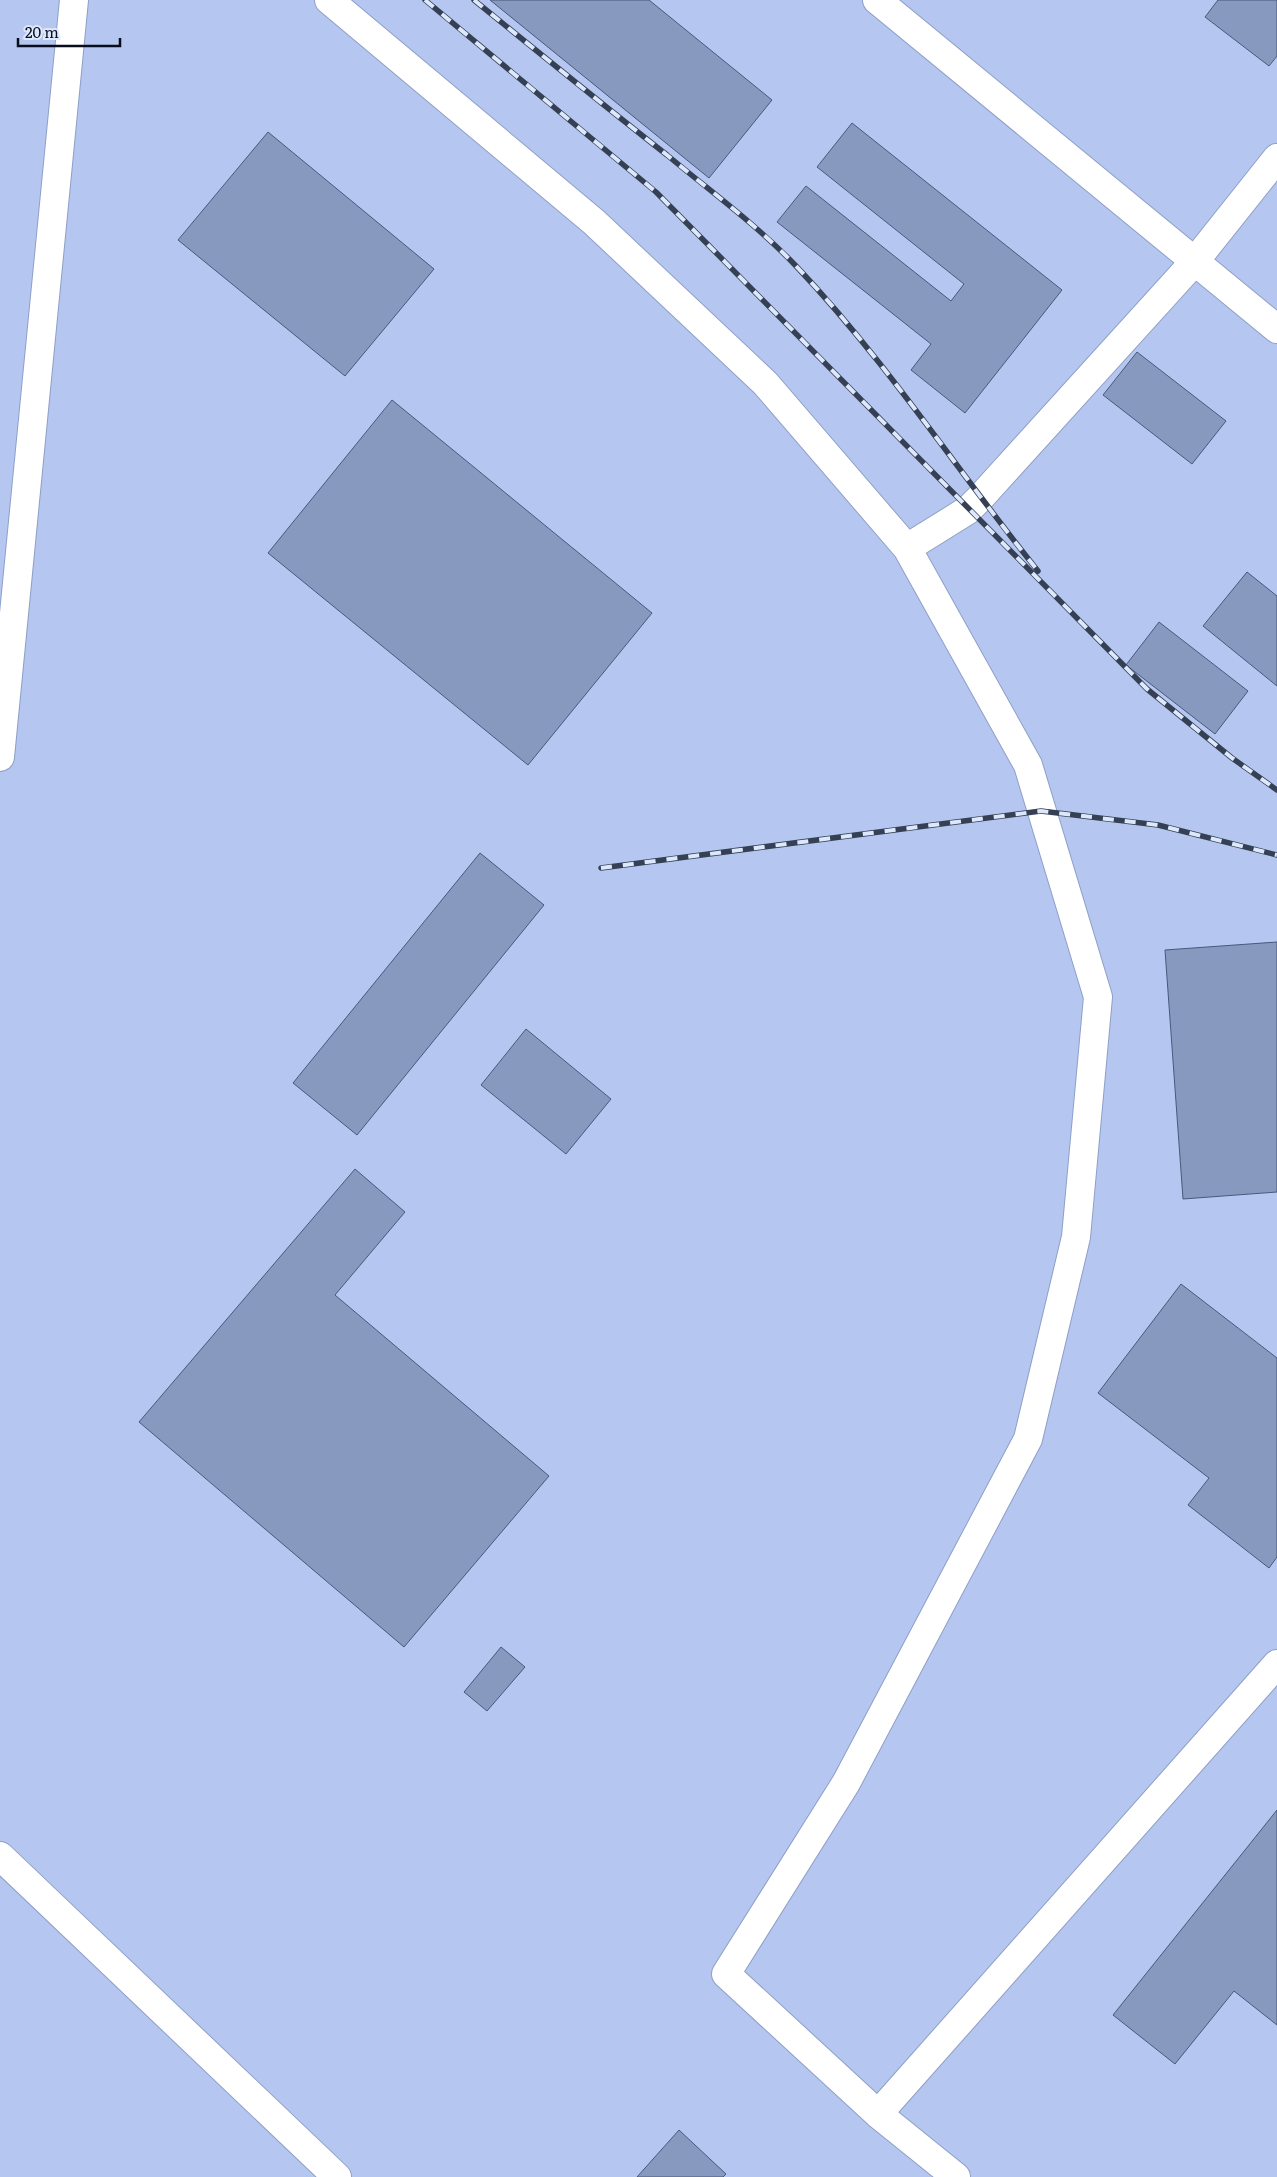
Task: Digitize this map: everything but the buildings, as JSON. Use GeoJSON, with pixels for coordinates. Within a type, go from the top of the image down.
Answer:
{"type":"FeatureCollection","features":[{"type":"Feature","properties":{"kind":"lane"},"geometry":{"type":"LineString","coordinates":[[0,757],[74,0]]}},
{"type":"Feature","properties":{"kind":"lane"},"geometry":{"type":"LineString","coordinates":[[329,0],[594,222],[765,383],[907,548],[1028,765],[1098,997],[1076,1237],[1028,1439],[846,1783],[726,1974],[878,2114],[956,2177]]}},
{"type":"Feature","properties":{"kind":"lane"},"geometry":{"type":"LineString","coordinates":[[877,0],[1277,329]]}},
{"type":"Feature","properties":{"kind":"lane"},"geometry":{"type":"LineString","coordinates":[[907,548],[974,504],[1195,262],[1277,158]]}},
{"type":"Feature","properties":{"kind":"lane"},"geometry":{"type":"LineString","coordinates":[[878,2114],[1277,1664]]}},
{"type":"Feature","properties":{"kind":"lane"},"geometry":{"type":"LineString","coordinates":[[0,1856],[337,2177]]}},
{"type":"Feature","properties":{"kind":"railway"},"geometry":{"type":"LineString","coordinates":[[425,0],[656,192],[1147,689],[1232,758],[1277,790]]}},
{"type":"Feature","properties":{"kind":"railway"},"geometry":{"type":"LineString","coordinates":[[474,0],[733,209],[796,266],[861,340],[1038,571]]}},
{"type":"Feature","properties":{"kind":"railway"},"geometry":{"type":"LineString","coordinates":[[601,868],[1041,811],[1158,825],[1277,855]]}}]}
